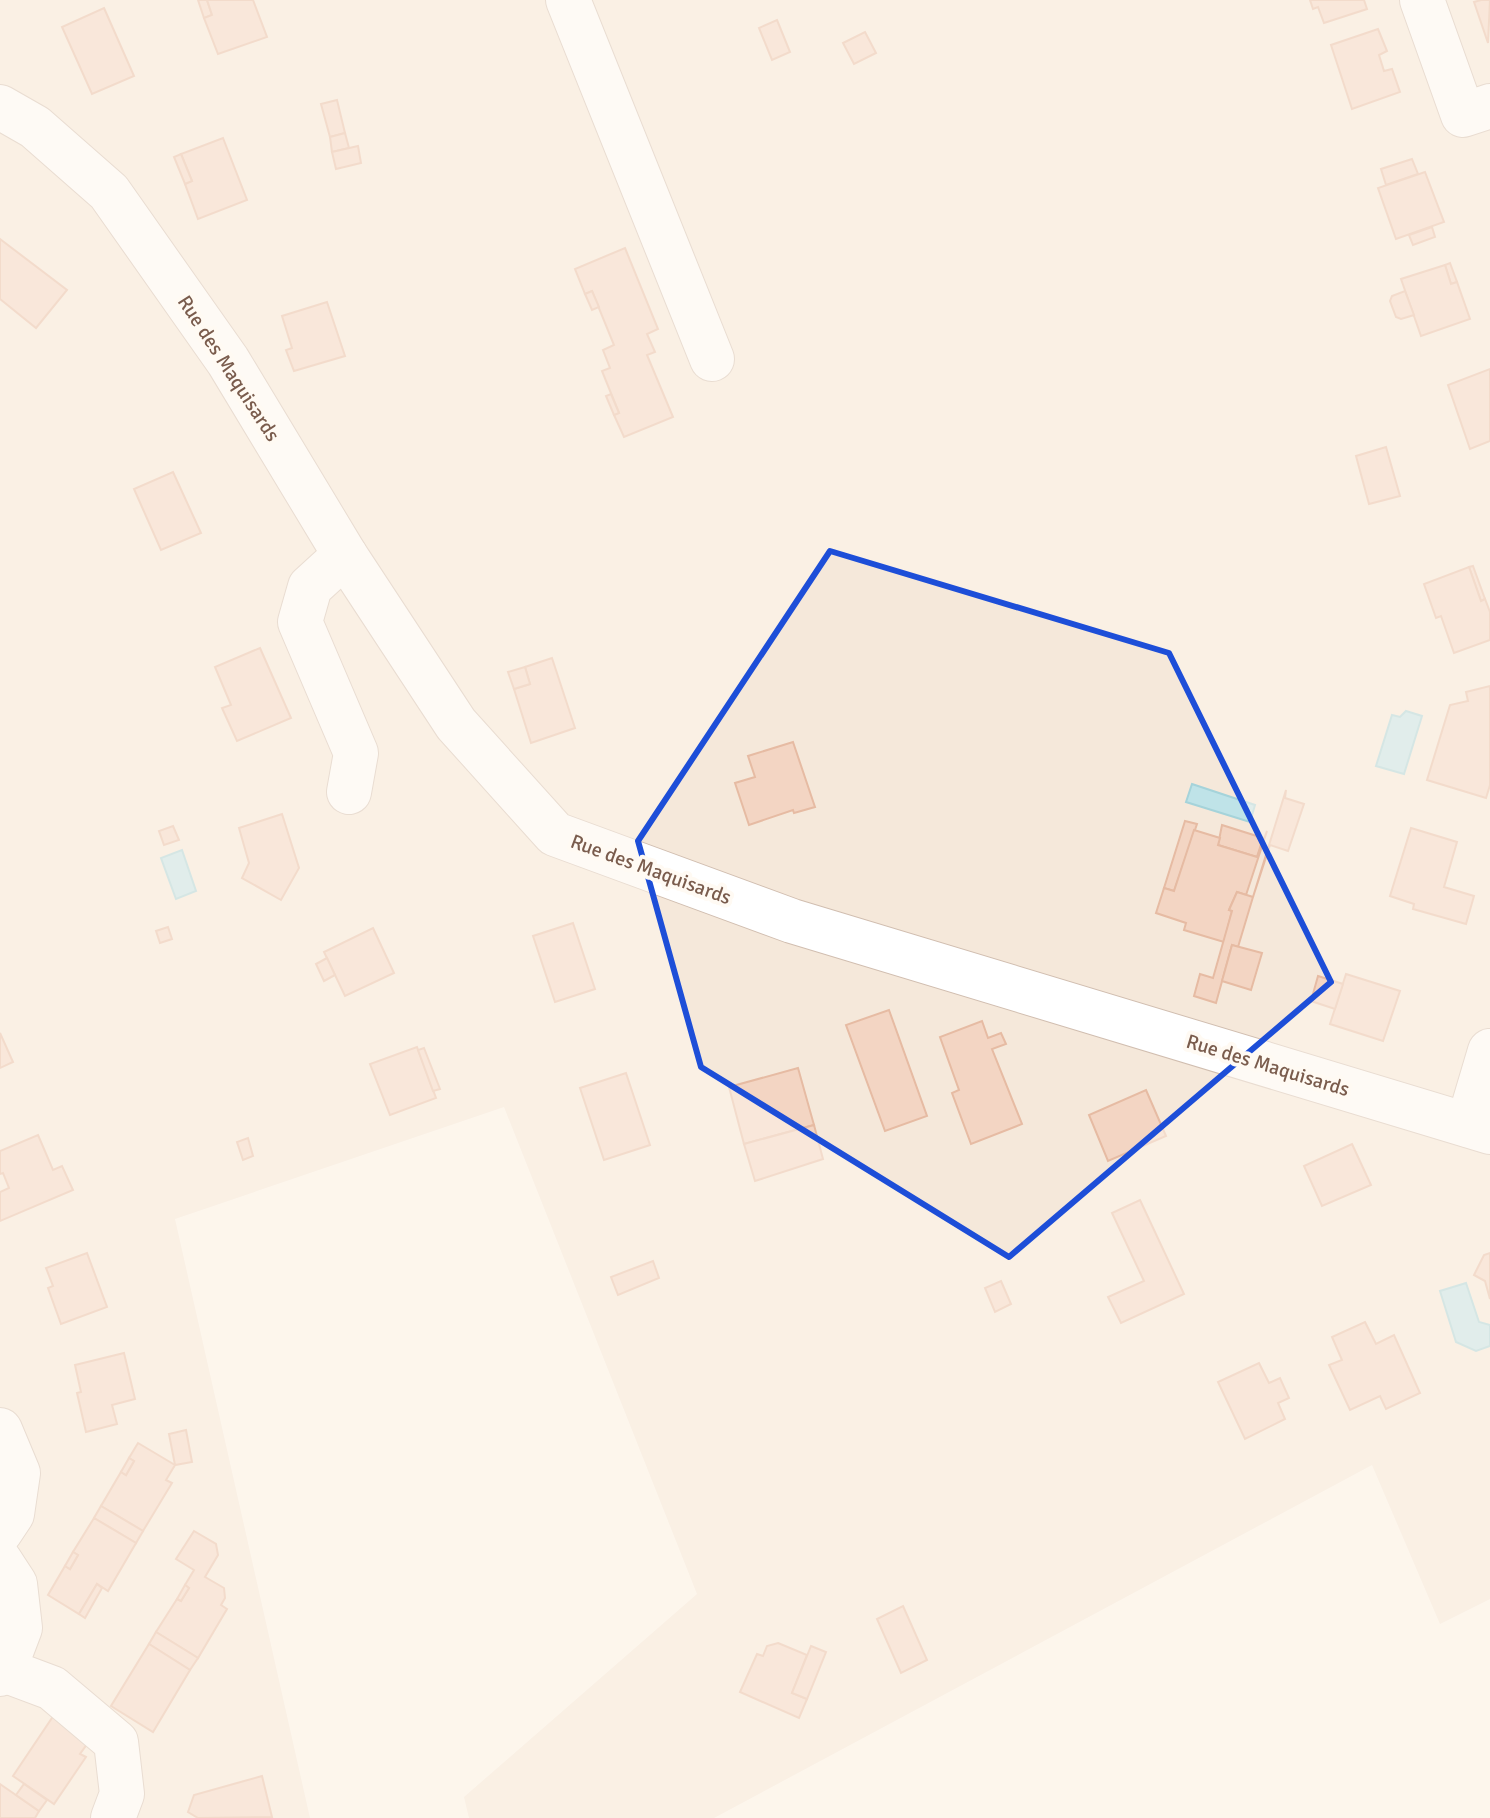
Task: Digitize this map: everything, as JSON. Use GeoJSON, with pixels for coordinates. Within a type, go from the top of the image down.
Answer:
{"type":"FeatureCollection","features":[{"type":"Feature","properties":{"kind":"street"},"geometry":{"type":"LineString","coordinates":[[568,0],[712,359]]}},
{"type":"Feature","properties":{"kind":"street"},"geometry":{"type":"LineString","coordinates":[[1422,0],[1477,111]]}},
{"type":"Feature","properties":{"kind":"street","name":"Rue des Maquisards"},"geometry":{"type":"LineString","coordinates":[[0,107],[35,127],[109,192],[228,361],[345,555],[456,724],[555,834],[792,921],[1479,1128]]}},
{"type":"Feature","properties":{"kind":"street"},"geometry":{"type":"LineString","coordinates":[[345,555],[310,587],[300,622],[356,753],[349,792]]}},
{"type":"Feature","properties":{"kind":"street"},"geometry":{"type":"LineString","coordinates":[[1479,1128],[1490,1051]]}},
{"type":"Feature","properties":{"kind":"street"},"geometry":{"type":"LineString","coordinates":[[0,1430],[18,1473],[12,1514],[0,1532]]}},
{"type":"Feature","properties":{"kind":"street"},"geometry":{"type":"LineString","coordinates":[[0,1561],[15,1584],[20,1628],[2,1672],[52,1688],[116,1742],[122,1794],[113,1818]]}},
{"type":"Feature","properties":{"kind":"highlighted area"},"geometry":{"type":"Polygon","coordinates":[[[830,551],[1169,653],[1331,982],[1009,1257],[701,1067],[638,841],[830,551]]]}},
{"type":"Feature","properties":{"kind":"shaded area"},"geometry":{"type":"Polygon","coordinates":[[[0,0],[1490,0],[1490,1599],[1440,1624],[1372,1465],[714,1818],[469,1818],[464,1797],[697,1594],[504,1107],[175,1219],[310,1818],[0,1818],[0,0]]]}},
{"type":"Feature","properties":{"kind":"water"},"geometry":{"type":"Polygon","coordinates":[[[1406,711],[1422,716],[1404,774],[1376,766],[1392,715],[1400,717],[1406,711]]]}},
{"type":"Feature","properties":{"kind":"water"},"geometry":{"type":"Polygon","coordinates":[[[1192,784],[1255,805],[1250,822],[1186,802],[1192,784]]]}},
{"type":"Feature","properties":{"kind":"water"},"geometry":{"type":"Polygon","coordinates":[[[182,850],[196,891],[176,899],[161,858],[182,850]]]}},
{"type":"Feature","properties":{"kind":"water"},"geometry":{"type":"Polygon","coordinates":[[[1466,1283],[1479,1322],[1490,1325],[1490,1346],[1476,1351],[1456,1342],[1440,1291],[1466,1283]]]}},
{"type":"Feature","properties":{"kind":"building"},"geometry":{"type":"Polygon","coordinates":[[[198,0],[207,0],[212,15],[204,18],[198,0]]]}},
{"type":"Feature","properties":{"kind":"building"},"geometry":{"type":"Polygon","coordinates":[[[207,0],[253,0],[267,37],[218,54],[204,18],[212,15],[207,0]]]}},
{"type":"Feature","properties":{"kind":"building"},"geometry":{"type":"Polygon","coordinates":[[[1310,0],[1364,0],[1367,9],[1324,23],[1318,7],[1313,9],[1310,0]]]}},
{"type":"Feature","properties":{"kind":"building"},"geometry":{"type":"Polygon","coordinates":[[[1490,0],[1488,43],[1474,2],[1490,0]]]}},
{"type":"Feature","properties":{"kind":"building"},"geometry":{"type":"Polygon","coordinates":[[[104,8],[134,76],[92,94],[62,27],[104,8]]]}},
{"type":"Feature","properties":{"kind":"building"},"geometry":{"type":"Polygon","coordinates":[[[777,20],[790,52],[772,60],[759,28],[777,20]]]}},
{"type":"Feature","properties":{"kind":"building"},"geometry":{"type":"Polygon","coordinates":[[[1378,29],[1387,51],[1379,55],[1384,71],[1392,69],[1400,92],[1352,109],[1331,45],[1378,29]]]}},
{"type":"Feature","properties":{"kind":"building"},"geometry":{"type":"Polygon","coordinates":[[[865,32],[876,53],[854,64],[843,43],[865,32]]]}},
{"type":"Feature","properties":{"kind":"building"},"geometry":{"type":"Polygon","coordinates":[[[337,100],[345,133],[330,137],[321,104],[337,100]]]}},
{"type":"Feature","properties":{"kind":"building"},"geometry":{"type":"Polygon","coordinates":[[[345,133],[349,148],[332,152],[330,137],[345,133]]]}},
{"type":"Feature","properties":{"kind":"building"},"geometry":{"type":"Polygon","coordinates":[[[223,138],[247,200],[198,219],[185,184],[192,181],[181,154],[223,138]]]}},
{"type":"Feature","properties":{"kind":"building"},"geometry":{"type":"Polygon","coordinates":[[[358,146],[361,163],[336,169],[332,152],[358,146]]]}},
{"type":"Feature","properties":{"kind":"building"},"geometry":{"type":"Polygon","coordinates":[[[181,154],[192,181],[185,184],[174,157],[181,154]]]}},
{"type":"Feature","properties":{"kind":"building"},"geometry":{"type":"Polygon","coordinates":[[[1412,159],[1418,174],[1386,185],[1381,169],[1412,159]]]}},
{"type":"Feature","properties":{"kind":"building"},"geometry":{"type":"Polygon","coordinates":[[[1425,172],[1444,222],[1396,239],[1378,188],[1425,172]]]}},
{"type":"Feature","properties":{"kind":"building"},"geometry":{"type":"Polygon","coordinates":[[[1432,227],[1435,237],[1413,245],[1409,235],[1432,227]]]}},
{"type":"Feature","properties":{"kind":"building"},"geometry":{"type":"Polygon","coordinates":[[[0,239],[67,290],[36,328],[0,299],[0,239]]]}},
{"type":"Feature","properties":{"kind":"building"},"geometry":{"type":"Polygon","coordinates":[[[625,248],[658,329],[647,334],[655,352],[647,355],[673,417],[624,437],[614,415],[619,413],[602,371],[610,368],[603,350],[614,345],[592,291],[585,294],[575,269],[625,248]]]}},
{"type":"Feature","properties":{"kind":"building"},"geometry":{"type":"Polygon","coordinates":[[[1450,263],[1457,282],[1451,284],[1445,265],[1450,263]]]}},
{"type":"Feature","properties":{"kind":"building"},"geometry":{"type":"Polygon","coordinates":[[[1445,265],[1451,284],[1457,282],[1470,319],[1421,336],[1401,279],[1445,265]]]}},
{"type":"Feature","properties":{"kind":"building"},"geometry":{"type":"Polygon","coordinates":[[[592,291],[599,307],[592,310],[585,294],[592,291]]]}},
{"type":"Feature","properties":{"kind":"building"},"geometry":{"type":"Polygon","coordinates":[[[1405,291],[1414,315],[1401,319],[1396,317],[1390,301],[1392,296],[1405,291]]]}},
{"type":"Feature","properties":{"kind":"building"},"geometry":{"type":"Polygon","coordinates":[[[327,302],[345,356],[294,371],[286,350],[292,348],[282,316],[327,302]]]}},
{"type":"Feature","properties":{"kind":"building"},"geometry":{"type":"Polygon","coordinates":[[[1490,369],[1490,441],[1470,449],[1448,385],[1490,369]]]}},
{"type":"Feature","properties":{"kind":"building"},"geometry":{"type":"Polygon","coordinates":[[[611,394],[619,413],[614,415],[606,396],[611,394]]]}},
{"type":"Feature","properties":{"kind":"building"},"geometry":{"type":"Polygon","coordinates":[[[1386,447],[1400,496],[1369,504],[1356,456],[1386,447]]]}},
{"type":"Feature","properties":{"kind":"building"},"geometry":{"type":"Polygon","coordinates":[[[173,472],[201,533],[161,550],[134,489],[173,472]]]}},
{"type":"Feature","properties":{"kind":"building"},"geometry":{"type":"Polygon","coordinates":[[[1473,566],[1485,599],[1481,601],[1469,567],[1473,566]]]}},
{"type":"Feature","properties":{"kind":"building"},"geometry":{"type":"Polygon","coordinates":[[[1469,567],[1481,601],[1485,599],[1490,612],[1490,640],[1454,653],[1441,616],[1436,618],[1424,584],[1469,567]]]}},
{"type":"Feature","properties":{"kind":"building"},"geometry":{"type":"Polygon","coordinates":[[[260,648],[291,718],[237,741],[222,708],[231,705],[215,667],[260,648]]]}},
{"type":"Feature","properties":{"kind":"building"},"geometry":{"type":"Polygon","coordinates":[[[552,658],[575,728],[531,743],[514,689],[530,684],[525,667],[552,658]]]}},
{"type":"Feature","properties":{"kind":"building"},"geometry":{"type":"Polygon","coordinates":[[[525,667],[530,684],[514,689],[508,672],[525,667]]]}},
{"type":"Feature","properties":{"kind":"building"},"geometry":{"type":"Polygon","coordinates":[[[1490,686],[1490,785],[1486,798],[1427,780],[1450,705],[1468,701],[1466,692],[1490,686]]]}},
{"type":"Feature","properties":{"kind":"building"},"geometry":{"type":"Polygon","coordinates":[[[793,742],[815,807],[794,813],[793,810],[749,825],[735,783],[755,777],[748,756],[793,742]]]}},
{"type":"Feature","properties":{"kind":"building"},"geometry":{"type":"Polygon","coordinates":[[[1286,790],[1285,798],[1304,804],[1288,851],[1270,845],[1253,897],[1286,790]]]}},
{"type":"Feature","properties":{"kind":"building"},"geometry":{"type":"Polygon","coordinates":[[[282,814],[299,868],[281,900],[242,878],[249,863],[239,828],[282,814]]]}},
{"type":"Feature","properties":{"kind":"building"},"geometry":{"type":"Polygon","coordinates":[[[1185,821],[1197,824],[1174,891],[1164,888],[1185,821]]]}},
{"type":"Feature","properties":{"kind":"building"},"geometry":{"type":"Polygon","coordinates":[[[1222,825],[1263,838],[1257,857],[1218,845],[1222,825]]]}},
{"type":"Feature","properties":{"kind":"building"},"geometry":{"type":"Polygon","coordinates":[[[173,826],[179,840],[164,845],[159,831],[173,826]]]}},
{"type":"Feature","properties":{"kind":"building"},"geometry":{"type":"Polygon","coordinates":[[[1411,828],[1457,842],[1444,887],[1474,896],[1466,924],[1413,909],[1414,904],[1390,896],[1411,828]]]}},
{"type":"Feature","properties":{"kind":"building"},"geometry":{"type":"Polygon","coordinates":[[[1194,830],[1220,838],[1218,845],[1257,857],[1267,831],[1246,895],[1237,892],[1229,910],[1232,911],[1224,942],[1184,930],[1186,923],[1156,913],[1164,888],[1174,891],[1194,830]]]}},
{"type":"Feature","properties":{"kind":"building"},"geometry":{"type":"Polygon","coordinates":[[[1237,892],[1253,897],[1238,947],[1232,945],[1216,1003],[1194,996],[1200,974],[1213,978],[1232,911],[1229,910],[1237,892]]]}},
{"type":"Feature","properties":{"kind":"building"},"geometry":{"type":"Polygon","coordinates":[[[573,923],[595,989],[555,1002],[533,936],[573,923]]]}},
{"type":"Feature","properties":{"kind":"building"},"geometry":{"type":"Polygon","coordinates":[[[168,927],[172,939],[160,943],[156,931],[168,927]]]}},
{"type":"Feature","properties":{"kind":"building"},"geometry":{"type":"Polygon","coordinates":[[[373,928],[394,973],[345,996],[324,952],[373,928]]]}},
{"type":"Feature","properties":{"kind":"building"},"geometry":{"type":"Polygon","coordinates":[[[1232,945],[1262,953],[1251,990],[1222,981],[1232,945]]]}},
{"type":"Feature","properties":{"kind":"building"},"geometry":{"type":"Polygon","coordinates":[[[327,958],[335,975],[324,981],[316,964],[327,958]]]}},
{"type":"Feature","properties":{"kind":"building"},"geometry":{"type":"Polygon","coordinates":[[[1346,974],[1400,991],[1383,1041],[1330,1024],[1346,974]]]}},
{"type":"Feature","properties":{"kind":"building"},"geometry":{"type":"Polygon","coordinates":[[[1318,976],[1343,984],[1335,1009],[1311,1001],[1318,976]]]}},
{"type":"Feature","properties":{"kind":"building"},"geometry":{"type":"Polygon","coordinates":[[[889,1010],[927,1116],[885,1131],[846,1025],[889,1010]]]}},
{"type":"Feature","properties":{"kind":"building"},"geometry":{"type":"Polygon","coordinates":[[[982,1021],[988,1038],[1001,1033],[1006,1044],[992,1049],[1022,1124],[971,1144],[952,1093],[959,1090],[940,1037],[982,1021]]]}},
{"type":"Feature","properties":{"kind":"building"},"geometry":{"type":"Polygon","coordinates":[[[0,1033],[13,1062],[0,1068],[0,1033]]]}},
{"type":"Feature","properties":{"kind":"building"},"geometry":{"type":"Polygon","coordinates":[[[417,1047],[436,1098],[390,1115],[370,1064],[417,1047]]]}},
{"type":"Feature","properties":{"kind":"building"},"geometry":{"type":"Polygon","coordinates":[[[424,1048],[440,1089],[433,1091],[418,1050],[424,1048]]]}},
{"type":"Feature","properties":{"kind":"building"},"geometry":{"type":"Polygon","coordinates":[[[798,1068],[814,1125],[744,1144],[729,1087],[798,1068]]]}},
{"type":"Feature","properties":{"kind":"building"},"geometry":{"type":"Polygon","coordinates":[[[626,1073],[650,1145],[604,1160],[580,1088],[626,1073]]]}},
{"type":"Feature","properties":{"kind":"building"},"geometry":{"type":"Polygon","coordinates":[[[1146,1090],[1166,1136],[1108,1161],[1089,1115],[1146,1090]]]}},
{"type":"Feature","properties":{"kind":"building"},"geometry":{"type":"Polygon","coordinates":[[[814,1125],[823,1159],[755,1181],[744,1144],[814,1125]]]}},
{"type":"Feature","properties":{"kind":"building"},"geometry":{"type":"Polygon","coordinates":[[[38,1135],[53,1170],[62,1166],[73,1190],[0,1221],[0,1192],[9,1188],[3,1173],[0,1174],[0,1151],[38,1135]]]}},
{"type":"Feature","properties":{"kind":"building"},"geometry":{"type":"Polygon","coordinates":[[[248,1138],[253,1156],[243,1160],[237,1142],[248,1138]]]}},
{"type":"Feature","properties":{"kind":"building"},"geometry":{"type":"Polygon","coordinates":[[[1352,1144],[1371,1185],[1322,1206],[1304,1166],[1352,1144]]]}},
{"type":"Feature","properties":{"kind":"building"},"geometry":{"type":"Polygon","coordinates":[[[1140,1200],[1184,1294],[1121,1323],[1108,1297],[1144,1281],[1112,1213],[1140,1200]]]}},
{"type":"Feature","properties":{"kind":"building"},"geometry":{"type":"Polygon","coordinates":[[[87,1253],[107,1307],[61,1324],[48,1288],[53,1286],[46,1268],[87,1253]]]}},
{"type":"Feature","properties":{"kind":"building"},"geometry":{"type":"Polygon","coordinates":[[[1490,1253],[1490,1299],[1485,1281],[1474,1275],[1484,1255],[1490,1253]]]}},
{"type":"Feature","properties":{"kind":"building"},"geometry":{"type":"Polygon","coordinates":[[[653,1261],[659,1278],[618,1295],[611,1277],[653,1261]]]}},
{"type":"Feature","properties":{"kind":"building"},"geometry":{"type":"Polygon","coordinates":[[[1001,1281],[1011,1304],[995,1312],[985,1288],[1001,1281]]]}},
{"type":"Feature","properties":{"kind":"building"},"geometry":{"type":"Polygon","coordinates":[[[1365,1322],[1376,1344],[1394,1335],[1420,1393],[1386,1409],[1380,1396],[1350,1410],[1329,1365],[1342,1360],[1332,1337],[1365,1322]]]}},
{"type":"Feature","properties":{"kind":"building"},"geometry":{"type":"Polygon","coordinates":[[[124,1353],[135,1399],[112,1405],[117,1424],[86,1432],[77,1393],[81,1392],[75,1365],[124,1353]]]}},
{"type":"Feature","properties":{"kind":"building"},"geometry":{"type":"Polygon","coordinates":[[[1259,1363],[1269,1383],[1280,1378],[1289,1398],[1278,1403],[1285,1419],[1245,1439],[1218,1382],[1259,1363]]]}},
{"type":"Feature","properties":{"kind":"building"},"geometry":{"type":"Polygon","coordinates":[[[186,1430],[192,1462],[175,1465],[169,1434],[186,1430]]]}},
{"type":"Feature","properties":{"kind":"building"},"geometry":{"type":"Polygon","coordinates":[[[138,1443],[175,1465],[166,1480],[172,1483],[143,1531],[101,1506],[121,1472],[126,1475],[134,1461],[129,1458],[138,1443]]]}},
{"type":"Feature","properties":{"kind":"building"},"geometry":{"type":"Polygon","coordinates":[[[129,1458],[134,1461],[126,1475],[121,1472],[129,1458]]]}},
{"type":"Feature","properties":{"kind":"building"},"geometry":{"type":"Polygon","coordinates":[[[101,1506],[143,1531],[136,1543],[94,1518],[101,1506]]]}},
{"type":"Feature","properties":{"kind":"building"},"geometry":{"type":"Polygon","coordinates":[[[94,1518],[136,1543],[108,1591],[97,1584],[79,1614],[48,1595],[65,1566],[70,1569],[78,1555],[73,1552],[94,1518]]]}},
{"type":"Feature","properties":{"kind":"building"},"geometry":{"type":"Polygon","coordinates":[[[194,1531],[216,1544],[218,1555],[205,1577],[224,1588],[225,1598],[221,1605],[227,1609],[198,1658],[156,1632],[177,1599],[181,1601],[189,1588],[185,1585],[194,1570],[176,1559],[194,1531]]]}},
{"type":"Feature","properties":{"kind":"building"},"geometry":{"type":"Polygon","coordinates":[[[73,1552],[78,1555],[70,1569],[65,1566],[73,1552]]]}},
{"type":"Feature","properties":{"kind":"building"},"geometry":{"type":"Polygon","coordinates":[[[97,1584],[102,1588],[85,1618],[79,1614],[97,1584]]]}},
{"type":"Feature","properties":{"kind":"building"},"geometry":{"type":"Polygon","coordinates":[[[185,1585],[189,1588],[181,1601],[177,1599],[185,1585]]]}},
{"type":"Feature","properties":{"kind":"building"},"geometry":{"type":"Polygon","coordinates":[[[903,1606],[927,1660],[901,1673],[877,1619],[903,1606]]]}},
{"type":"Feature","properties":{"kind":"building"},"geometry":{"type":"Polygon","coordinates":[[[156,1632],[198,1658],[190,1670],[149,1644],[156,1632]]]}},
{"type":"Feature","properties":{"kind":"building"},"geometry":{"type":"Polygon","coordinates":[[[778,1643],[807,1655],[792,1693],[807,1699],[799,1718],[740,1692],[757,1654],[763,1656],[767,1646],[778,1643]]]}},
{"type":"Feature","properties":{"kind":"building"},"geometry":{"type":"Polygon","coordinates":[[[149,1644],[190,1670],[153,1732],[111,1706],[149,1644]]]}},
{"type":"Feature","properties":{"kind":"building"},"geometry":{"type":"Polygon","coordinates":[[[811,1646],[826,1652],[807,1699],[792,1693],[811,1646]]]}},
{"type":"Feature","properties":{"kind":"building"},"geometry":{"type":"Polygon","coordinates":[[[54,1715],[90,1740],[80,1754],[86,1757],[54,1804],[13,1776],[54,1715]]]}},
{"type":"Feature","properties":{"kind":"building"},"geometry":{"type":"Polygon","coordinates":[[[262,1776],[272,1817],[198,1818],[188,1812],[194,1795],[262,1776]]]}},
{"type":"Feature","properties":{"kind":"building"},"geometry":{"type":"Polygon","coordinates":[[[0,1784],[39,1811],[35,1818],[0,1818],[0,1784]]]}},
{"type":"Feature","properties":{"kind":"building"},"geometry":{"type":"Polygon","coordinates":[[[24,1784],[47,1800],[39,1811],[16,1795],[24,1784]]]}}]}
